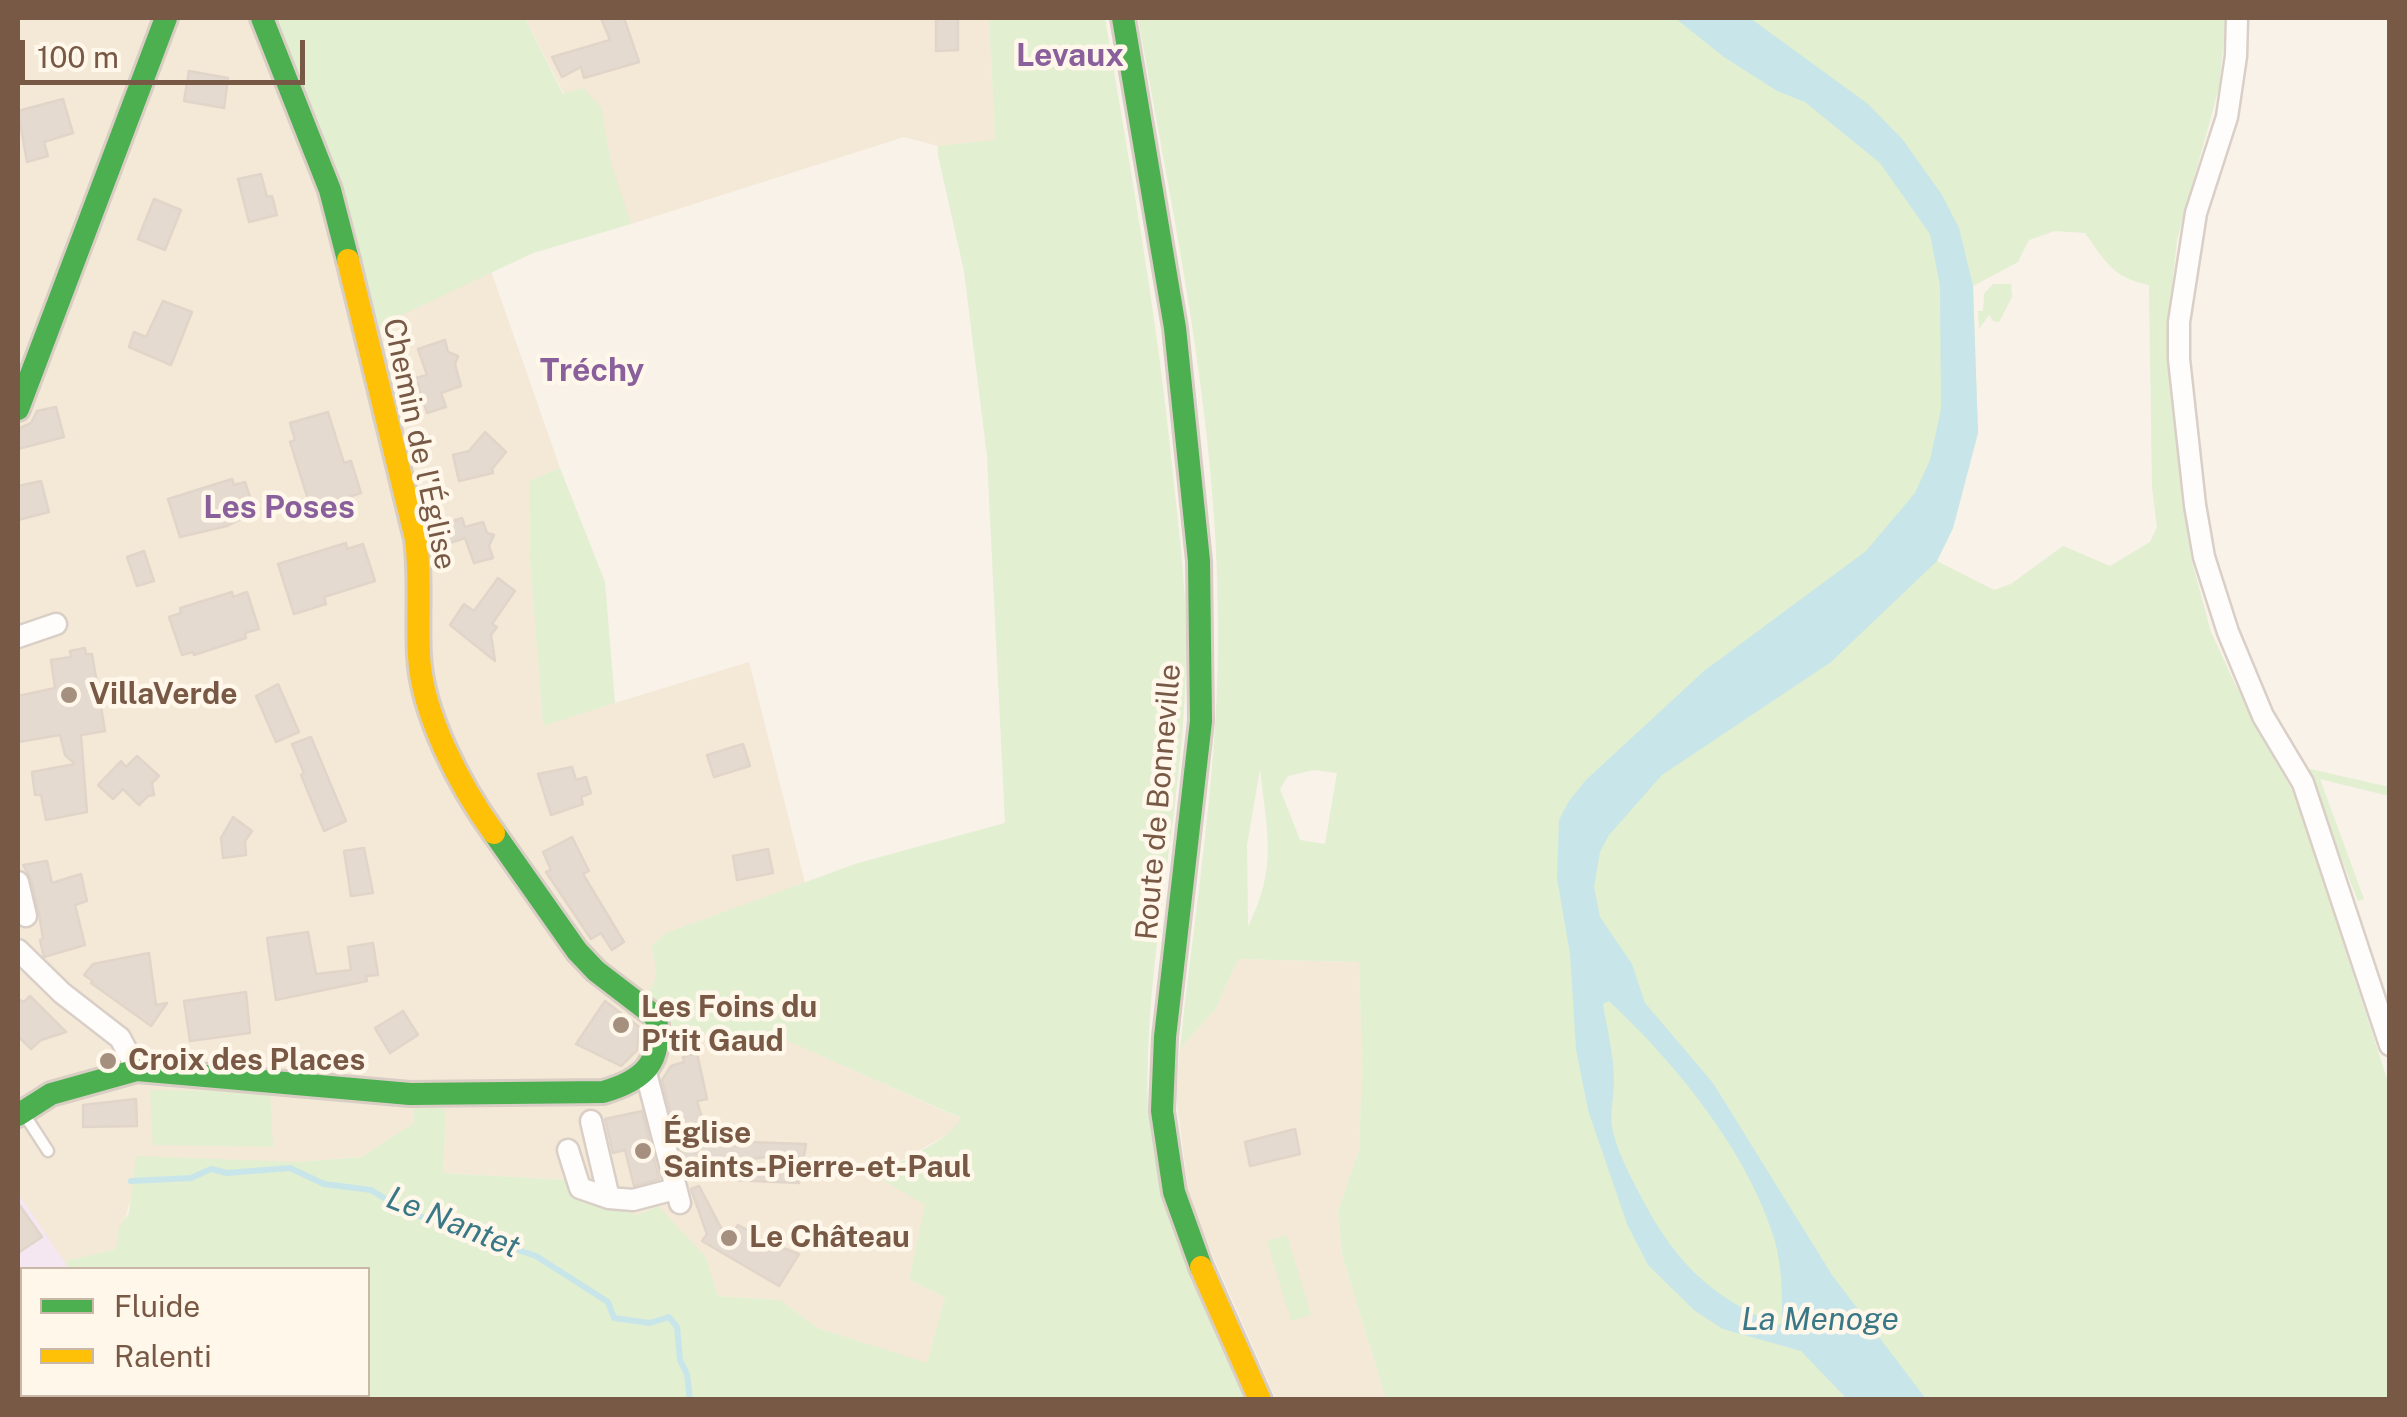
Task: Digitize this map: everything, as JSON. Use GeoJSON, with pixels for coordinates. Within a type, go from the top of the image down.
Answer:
{"type":"FeatureCollection","features":[{"type":"Feature","properties":{"kind":"street"},"geometry":{"type":"LineString","coordinates":[[18,409],[166,18]]}},
{"type":"Feature","properties":{"kind":"street","name":"Chemin de l'Église"},"geometry":{"type":"LineString","coordinates":[[262,18],[330,190],[390,425],[416,539],[421,575],[419,656],[435,724],[480,814],[577,951],[596,972],[656,1017],[658,1039],[646,1073]]}},
{"type":"Feature","properties":{"kind":"street","name":"Route de Bonneville"},"geometry":{"type":"LineString","coordinates":[[1123,18],[1178,343],[1194,468],[1201,587],[1203,698],[1163,1072],[1167,1157],[1187,1237],[1260,1400]]}},
{"type":"Feature","properties":{"kind":"street"},"geometry":{"type":"LineString","coordinates":[[2237,18],[2227,117],[2196,213],[2179,322],[2179,359],[2195,505],[2204,556],[2238,659],[2264,716],[2303,783],[2390,1046]]}},
{"type":"Feature","properties":{"kind":"street"},"geometry":{"type":"LineString","coordinates":[[18,636],[56,624]]}},
{"type":"Feature","properties":{"kind":"street"},"geometry":{"type":"LineString","coordinates":[[18,882],[26,916]]}},
{"type":"Feature","properties":{"kind":"street"},"geometry":{"type":"LineString","coordinates":[[18,950],[62,993],[120,1038],[137,1070]]}},
{"type":"Feature","properties":{"kind":"street"},"geometry":{"type":"LineString","coordinates":[[20,1114],[51,1094],[137,1070],[410,1094],[474,1095],[603,1092],[626,1086],[646,1073],[678,1196],[609,1198],[580,1188],[568,1150]]}},
{"type":"Feature","properties":{"kind":"street"},"geometry":{"type":"LineString","coordinates":[[591,1121],[609,1198]]}},
{"type":"Feature","properties":{"kind":"lane"},"geometry":{"type":"LineString","coordinates":[[20,1114],[48,1151]]}},
{"type":"Feature","properties":{"kind":"shaded area"},"geometry":{"type":"Polygon","coordinates":[[[18,18],[269,18],[453,289],[491,271],[560,468],[529,481],[530,558],[543,725],[749,662],[805,883],[666,933],[651,946],[658,972],[656,984],[760,1038],[762,1029],[962,1119],[955,1130],[892,1166],[926,1205],[909,1280],[945,1297],[927,1364],[818,1328],[780,1300],[718,1296],[706,1257],[650,1210],[635,1215],[576,1191],[566,1180],[443,1173],[446,1109],[414,1123],[361,1157],[297,1162],[132,1195],[116,1249],[67,1261],[68,1267],[20,1267],[20,1397],[251,1399],[18,1399],[18,18]]]}},
{"type":"Feature","properties":{"kind":"shaded area"},"geometry":{"type":"Polygon","coordinates":[[[525,18],[989,18],[995,141],[938,146],[904,137],[631,224],[525,18]]]}},
{"type":"Feature","properties":{"kind":"shaded area"},"geometry":{"type":"Polygon","coordinates":[[[1238,959],[1359,962],[1359,1150],[1338,1211],[1342,1255],[1386,1399],[1276,1399],[1190,1204],[1176,1095],[1180,1049],[1216,1008],[1238,959]]]}},
{"type":"Feature","properties":{"kind":"shaded area"},"geometry":{"type":"Polygon","coordinates":[[[18,1193],[68,1267],[20,1267],[18,1368],[18,1193]]]}},
{"type":"Feature","properties":{"kind":"green space"},"geometry":{"type":"Polygon","coordinates":[[[269,18],[525,18],[563,94],[583,88],[601,107],[611,163],[631,224],[533,253],[370,330],[269,18]]]}},
{"type":"Feature","properties":{"kind":"green space"},"geometry":{"type":"Polygon","coordinates":[[[989,18],[1105,18],[1159,353],[1186,617],[1185,698],[1152,994],[1148,1113],[1247,1399],[251,1399],[370,1397],[370,1267],[68,1267],[66,1261],[116,1249],[119,1228],[129,1213],[136,1156],[297,1162],[361,1157],[414,1123],[414,1105],[446,1109],[443,1173],[566,1180],[576,1191],[635,1215],[656,1204],[706,1257],[718,1296],[780,1300],[818,1328],[927,1363],[945,1297],[909,1280],[925,1205],[881,1179],[945,1136],[961,1118],[763,1030],[760,1038],[668,1029],[647,995],[655,977],[651,946],[666,933],[858,863],[1005,823],[987,456],[964,271],[938,155],[938,146],[995,140],[989,18]]]}},
{"type":"Feature","properties":{"kind":"green space"},"geometry":{"type":"Polygon","coordinates":[[[1138,18],[2226,18],[2219,88],[2177,240],[2168,324],[2191,558],[2211,632],[2297,800],[2389,1085],[2389,1399],[1386,1399],[1342,1255],[1338,1211],[1359,1150],[1359,962],[1238,959],[1216,1008],[1180,1049],[1215,727],[1216,543],[1191,317],[1138,18]],[[2055,231],[2029,240],[2018,262],[1973,286],[1978,433],[1953,528],[1937,561],[1994,590],[2011,584],[2063,546],[2110,566],[2150,542],[2157,527],[2152,488],[2149,285],[2118,273],[2085,233],[2055,231]],[[1260,769],[1247,845],[1248,926],[1267,867],[1260,769]],[[1314,770],[1288,776],[1280,789],[1300,840],[1325,844],[1337,773],[1314,770]]]}},
{"type":"Feature","properties":{"kind":"green space"},"geometry":{"type":"Polygon","coordinates":[[[1993,284],[2011,284],[2012,297],[1999,322],[1989,315],[1979,329],[1978,311],[1983,311],[1984,294],[1993,284]]]}},
{"type":"Feature","properties":{"kind":"green space"},"geometry":{"type":"Polygon","coordinates":[[[560,468],[605,582],[615,703],[543,726],[530,558],[529,481],[560,468]]]}},
{"type":"Feature","properties":{"kind":"green space"},"geometry":{"type":"Polygon","coordinates":[[[2306,768],[2389,787],[2389,796],[2320,779],[2364,899],[2358,901],[2306,768]]]}},
{"type":"Feature","properties":{"kind":"green space"},"geometry":{"type":"Polygon","coordinates":[[[150,1090],[270,1092],[273,1147],[153,1145],[150,1090]]]}},
{"type":"Feature","properties":{"kind":"green space"},"geometry":{"type":"Polygon","coordinates":[[[1287,1235],[1311,1315],[1291,1321],[1267,1241],[1287,1235]]]}},
{"type":"Feature","properties":{"kind":"water","name":"La Menoge"},"geometry":{"type":"Polygon","coordinates":[[[1675,18],[1750,18],[1868,104],[1903,140],[1942,195],[1959,228],[1973,286],[1978,433],[1953,528],[1937,561],[1831,662],[1662,775],[1609,835],[1600,852],[1594,887],[1600,917],[1632,964],[1645,1003],[1713,1083],[1832,1275],[1926,1399],[1847,1399],[1801,1351],[1723,1329],[1695,1311],[1648,1265],[1627,1224],[1588,1110],[1576,1049],[1570,954],[1557,878],[1559,820],[1569,801],[1586,780],[1704,671],[1866,551],[1915,493],[1930,460],[1941,409],[1940,286],[1930,234],[1880,163],[1805,102],[1777,91],[1724,57],[1675,18]],[[1609,1001],[1603,1004],[1614,1071],[1612,1127],[1626,1168],[1664,1236],[1695,1273],[1732,1302],[1779,1325],[1779,1258],[1762,1205],[1746,1173],[1683,1080],[1609,1001]]]}},
{"type":"Feature","properties":{"kind":"building"},"geometry":{"type":"Polygon","coordinates":[[[601,18],[624,18],[639,62],[584,78],[581,67],[562,77],[552,57],[610,40],[601,18]]]}},
{"type":"Feature","properties":{"kind":"building"},"geometry":{"type":"Polygon","coordinates":[[[958,18],[958,50],[936,51],[936,19],[958,18]]]}},
{"type":"Feature","properties":{"kind":"building"},"geometry":{"type":"Polygon","coordinates":[[[189,71],[228,78],[224,108],[184,101],[189,71]]]}},
{"type":"Feature","properties":{"kind":"building"},"geometry":{"type":"Polygon","coordinates":[[[63,99],[73,133],[44,142],[48,156],[27,162],[18,111],[63,99]]]}},
{"type":"Feature","properties":{"kind":"building"},"geometry":{"type":"Polygon","coordinates":[[[261,174],[277,215],[249,222],[238,179],[261,174]]]}},
{"type":"Feature","properties":{"kind":"building"},"geometry":{"type":"Polygon","coordinates":[[[154,199],[181,210],[165,250],[138,239],[154,199]]]}},
{"type":"Feature","properties":{"kind":"building"},"geometry":{"type":"Polygon","coordinates":[[[163,301],[192,312],[171,365],[129,347],[134,332],[146,337],[163,301]]]}},
{"type":"Feature","properties":{"kind":"building"},"geometry":{"type":"Polygon","coordinates":[[[445,340],[448,352],[458,356],[455,364],[461,386],[441,393],[446,407],[427,413],[416,378],[427,375],[418,349],[445,340]]]}},
{"type":"Feature","properties":{"kind":"building"},"geometry":{"type":"Polygon","coordinates":[[[56,407],[64,437],[18,449],[20,428],[31,423],[37,411],[56,407]]]}},
{"type":"Feature","properties":{"kind":"building"},"geometry":{"type":"Polygon","coordinates":[[[328,412],[344,463],[351,461],[361,493],[311,509],[290,442],[295,440],[290,423],[328,412]]]}},
{"type":"Feature","properties":{"kind":"building"},"geometry":{"type":"Polygon","coordinates":[[[485,432],[506,452],[493,473],[459,481],[453,455],[469,451],[485,432]]]}},
{"type":"Feature","properties":{"kind":"building"},"geometry":{"type":"Polygon","coordinates":[[[232,479],[234,485],[245,482],[255,512],[227,526],[180,537],[168,499],[232,479]]]}},
{"type":"Feature","properties":{"kind":"building"},"geometry":{"type":"Polygon","coordinates":[[[41,481],[49,512],[18,520],[18,486],[41,481]]]}},
{"type":"Feature","properties":{"kind":"building"},"geometry":{"type":"Polygon","coordinates":[[[462,518],[465,527],[483,522],[487,533],[494,535],[489,546],[493,558],[474,563],[465,538],[450,543],[444,524],[462,518]]]}},
{"type":"Feature","properties":{"kind":"building"},"geometry":{"type":"Polygon","coordinates":[[[346,543],[347,549],[363,544],[375,581],[324,597],[326,604],[294,614],[278,564],[346,543]]]}},
{"type":"Feature","properties":{"kind":"building"},"geometry":{"type":"Polygon","coordinates":[[[144,551],[154,581],[137,586],[127,557],[144,551]]]}},
{"type":"Feature","properties":{"kind":"building"},"geometry":{"type":"Polygon","coordinates":[[[498,578],[515,591],[492,624],[497,627],[491,635],[495,661],[450,625],[464,604],[474,611],[498,578]]]}},
{"type":"Feature","properties":{"kind":"building"},"geometry":{"type":"Polygon","coordinates":[[[232,592],[233,597],[247,592],[259,629],[245,633],[246,638],[194,655],[182,655],[169,617],[181,613],[180,608],[232,592]]]}},
{"type":"Feature","properties":{"kind":"building","name":"VillaVerde"},"geometry":{"type":"Polygon","coordinates":[[[85,648],[86,654],[92,654],[105,731],[81,735],[87,812],[46,820],[41,795],[35,795],[32,772],[75,764],[65,755],[60,735],[18,742],[18,696],[55,688],[51,660],[71,657],[70,651],[85,648]]]}},
{"type":"Feature","properties":{"kind":"building"},"geometry":{"type":"Polygon","coordinates":[[[278,684],[299,732],[276,742],[256,696],[278,684]]]}},
{"type":"Feature","properties":{"kind":"building"},"geometry":{"type":"Polygon","coordinates":[[[311,737],[346,821],[324,831],[292,744],[311,737]]]}},
{"type":"Feature","properties":{"kind":"building"},"geometry":{"type":"Polygon","coordinates":[[[743,744],[750,766],[714,777],[707,755],[743,744]]]}},
{"type":"Feature","properties":{"kind":"building"},"geometry":{"type":"Polygon","coordinates":[[[137,756],[159,776],[152,783],[154,795],[139,805],[123,789],[113,799],[98,785],[121,761],[126,767],[137,756]]]}},
{"type":"Feature","properties":{"kind":"building"},"geometry":{"type":"Polygon","coordinates":[[[572,767],[576,780],[586,777],[591,793],[581,797],[583,804],[551,815],[538,774],[572,767]]]}},
{"type":"Feature","properties":{"kind":"building"},"geometry":{"type":"Polygon","coordinates":[[[233,817],[252,831],[245,841],[246,855],[223,858],[221,838],[233,817]]]}},
{"type":"Feature","properties":{"kind":"building"},"geometry":{"type":"Polygon","coordinates":[[[572,837],[589,871],[583,874],[624,942],[612,950],[601,933],[591,939],[546,872],[551,870],[543,852],[572,837]]]}},
{"type":"Feature","properties":{"kind":"building"},"geometry":{"type":"Polygon","coordinates":[[[364,848],[373,893],[351,896],[344,851],[364,848]]]}},
{"type":"Feature","properties":{"kind":"building"},"geometry":{"type":"Polygon","coordinates":[[[768,849],[773,873],[737,880],[733,856],[768,849]]]}},
{"type":"Feature","properties":{"kind":"building"},"geometry":{"type":"Polygon","coordinates":[[[47,861],[52,883],[81,874],[87,901],[75,905],[85,945],[44,957],[39,913],[31,879],[23,865],[47,861]]]}},
{"type":"Feature","properties":{"kind":"building"},"geometry":{"type":"Polygon","coordinates":[[[308,932],[316,974],[351,970],[348,947],[373,943],[378,975],[366,976],[367,981],[276,1000],[267,938],[308,932]]]}},
{"type":"Feature","properties":{"kind":"building"},"geometry":{"type":"Polygon","coordinates":[[[149,953],[156,1005],[167,1003],[151,1026],[84,975],[93,964],[149,953]]]}},
{"type":"Feature","properties":{"kind":"building"},"geometry":{"type":"Polygon","coordinates":[[[246,992],[250,1033],[190,1041],[184,1001],[246,992]]]}},
{"type":"Feature","properties":{"kind":"building"},"geometry":{"type":"Polygon","coordinates":[[[30,996],[66,1032],[41,1040],[31,1049],[18,1036],[18,999],[24,1002],[30,996]]]}},
{"type":"Feature","properties":{"kind":"building","name":"Les Foins du P'tit Gaud"},"geometry":{"type":"Polygon","coordinates":[[[605,1001],[639,1027],[637,1050],[621,1066],[576,1044],[605,1001]]]}},
{"type":"Feature","properties":{"kind":"building"},"geometry":{"type":"Polygon","coordinates":[[[403,1011],[418,1035],[390,1053],[375,1028],[403,1011]]]}},
{"type":"Feature","properties":{"kind":"building"},"geometry":{"type":"Polygon","coordinates":[[[697,1053],[707,1099],[697,1101],[708,1138],[749,1136],[748,1142],[806,1144],[799,1183],[732,1180],[786,1154],[691,1168],[681,1152],[662,1080],[671,1066],[697,1053]]]}},
{"type":"Feature","properties":{"kind":"building"},"geometry":{"type":"Polygon","coordinates":[[[136,1099],[137,1126],[83,1127],[83,1105],[136,1099]]]}},
{"type":"Feature","properties":{"kind":"building","name":"Église Saints-Pierre-et-Paul"},"geometry":{"type":"Polygon","coordinates":[[[642,1111],[659,1179],[634,1186],[625,1150],[613,1153],[605,1119],[642,1111]]]}},
{"type":"Feature","properties":{"kind":"building"},"geometry":{"type":"Polygon","coordinates":[[[1295,1129],[1300,1154],[1250,1166],[1245,1142],[1295,1129]]]}},
{"type":"Feature","properties":{"kind":"building","name":"Le Château"},"geometry":{"type":"Polygon","coordinates":[[[699,1186],[728,1241],[738,1225],[754,1237],[799,1254],[779,1286],[702,1241],[707,1234],[691,1189],[699,1186]]]}},
{"type":"Feature","properties":{"kind":"building"},"geometry":{"type":"Polygon","coordinates":[[[18,1203],[42,1237],[18,1253],[18,1203]]]}},
{"type":"Feature","properties":{"kind":"waterway","name":"Le Nantet"},"geometry":{"type":"LineString","coordinates":[[131,1181],[191,1178],[211,1169],[227,1173],[290,1168],[324,1184],[371,1190],[407,1212],[536,1256],[608,1302],[614,1318],[650,1323],[669,1317],[677,1327],[690,1400]]}},
{"type":"Feature","properties":{"kind":"traffic: fast"},"geometry":{"type":"LineString","coordinates":[[18,409],[166,18]]}},
{"type":"Feature","properties":{"kind":"traffic: fast"},"geometry":{"type":"LineString","coordinates":[[262,18],[330,190],[348,260]]}},
{"type":"Feature","properties":{"kind":"traffic: fast"},"geometry":{"type":"LineString","coordinates":[[1123,18],[1175,328],[1199,561],[1201,721],[1165,1037],[1162,1111],[1174,1192],[1201,1267]]}},
{"type":"Feature","properties":{"kind":"traffic: fast"},"geometry":{"type":"LineString","coordinates":[[18,1115],[51,1094],[137,1070],[410,1094],[603,1092],[630,1082],[648,1067],[653,1057],[657,1046],[656,1017],[596,971],[577,951],[494,833]]}},
{"type":"Feature","properties":{"kind":"traffic: slow"},"geometry":{"type":"LineString","coordinates":[[348,260],[416,539],[419,656],[427,702],[456,772],[494,833]]}},
{"type":"Feature","properties":{"kind":"traffic: slow"},"geometry":{"type":"LineString","coordinates":[[1201,1267],[1260,1400]]}},
{"type":"Feature","properties":{"kind":"place","name":"VillaVerde"},"geometry":{"type":"Point","coordinates":[69,695]}},
{"type":"Feature","properties":{"kind":"place","name":"Les Foins du P'tit Gaud"},"geometry":{"type":"Point","coordinates":[621,1025]}},
{"type":"Feature","properties":{"kind":"place","name":"Croix des Places"},"geometry":{"type":"Point","coordinates":[108,1061]}},
{"type":"Feature","properties":{"kind":"place","name":"Église Saints-Pierre-et-Paul"},"geometry":{"type":"Point","coordinates":[643,1151]}},
{"type":"Feature","properties":{"kind":"place","name":"Le Château"},"geometry":{"type":"Point","coordinates":[729,1238]}},
{"type":"Feature","properties":{"kind":"district","name":"Levaux"},"geometry":{"type":"Point","coordinates":[1070,56]}},
{"type":"Feature","properties":{"kind":"district","name":"Tréchy"},"geometry":{"type":"Point","coordinates":[592,371]}},
{"type":"Feature","properties":{"kind":"district","name":"Les Poses"},"geometry":{"type":"Point","coordinates":[279,508]}}]}
